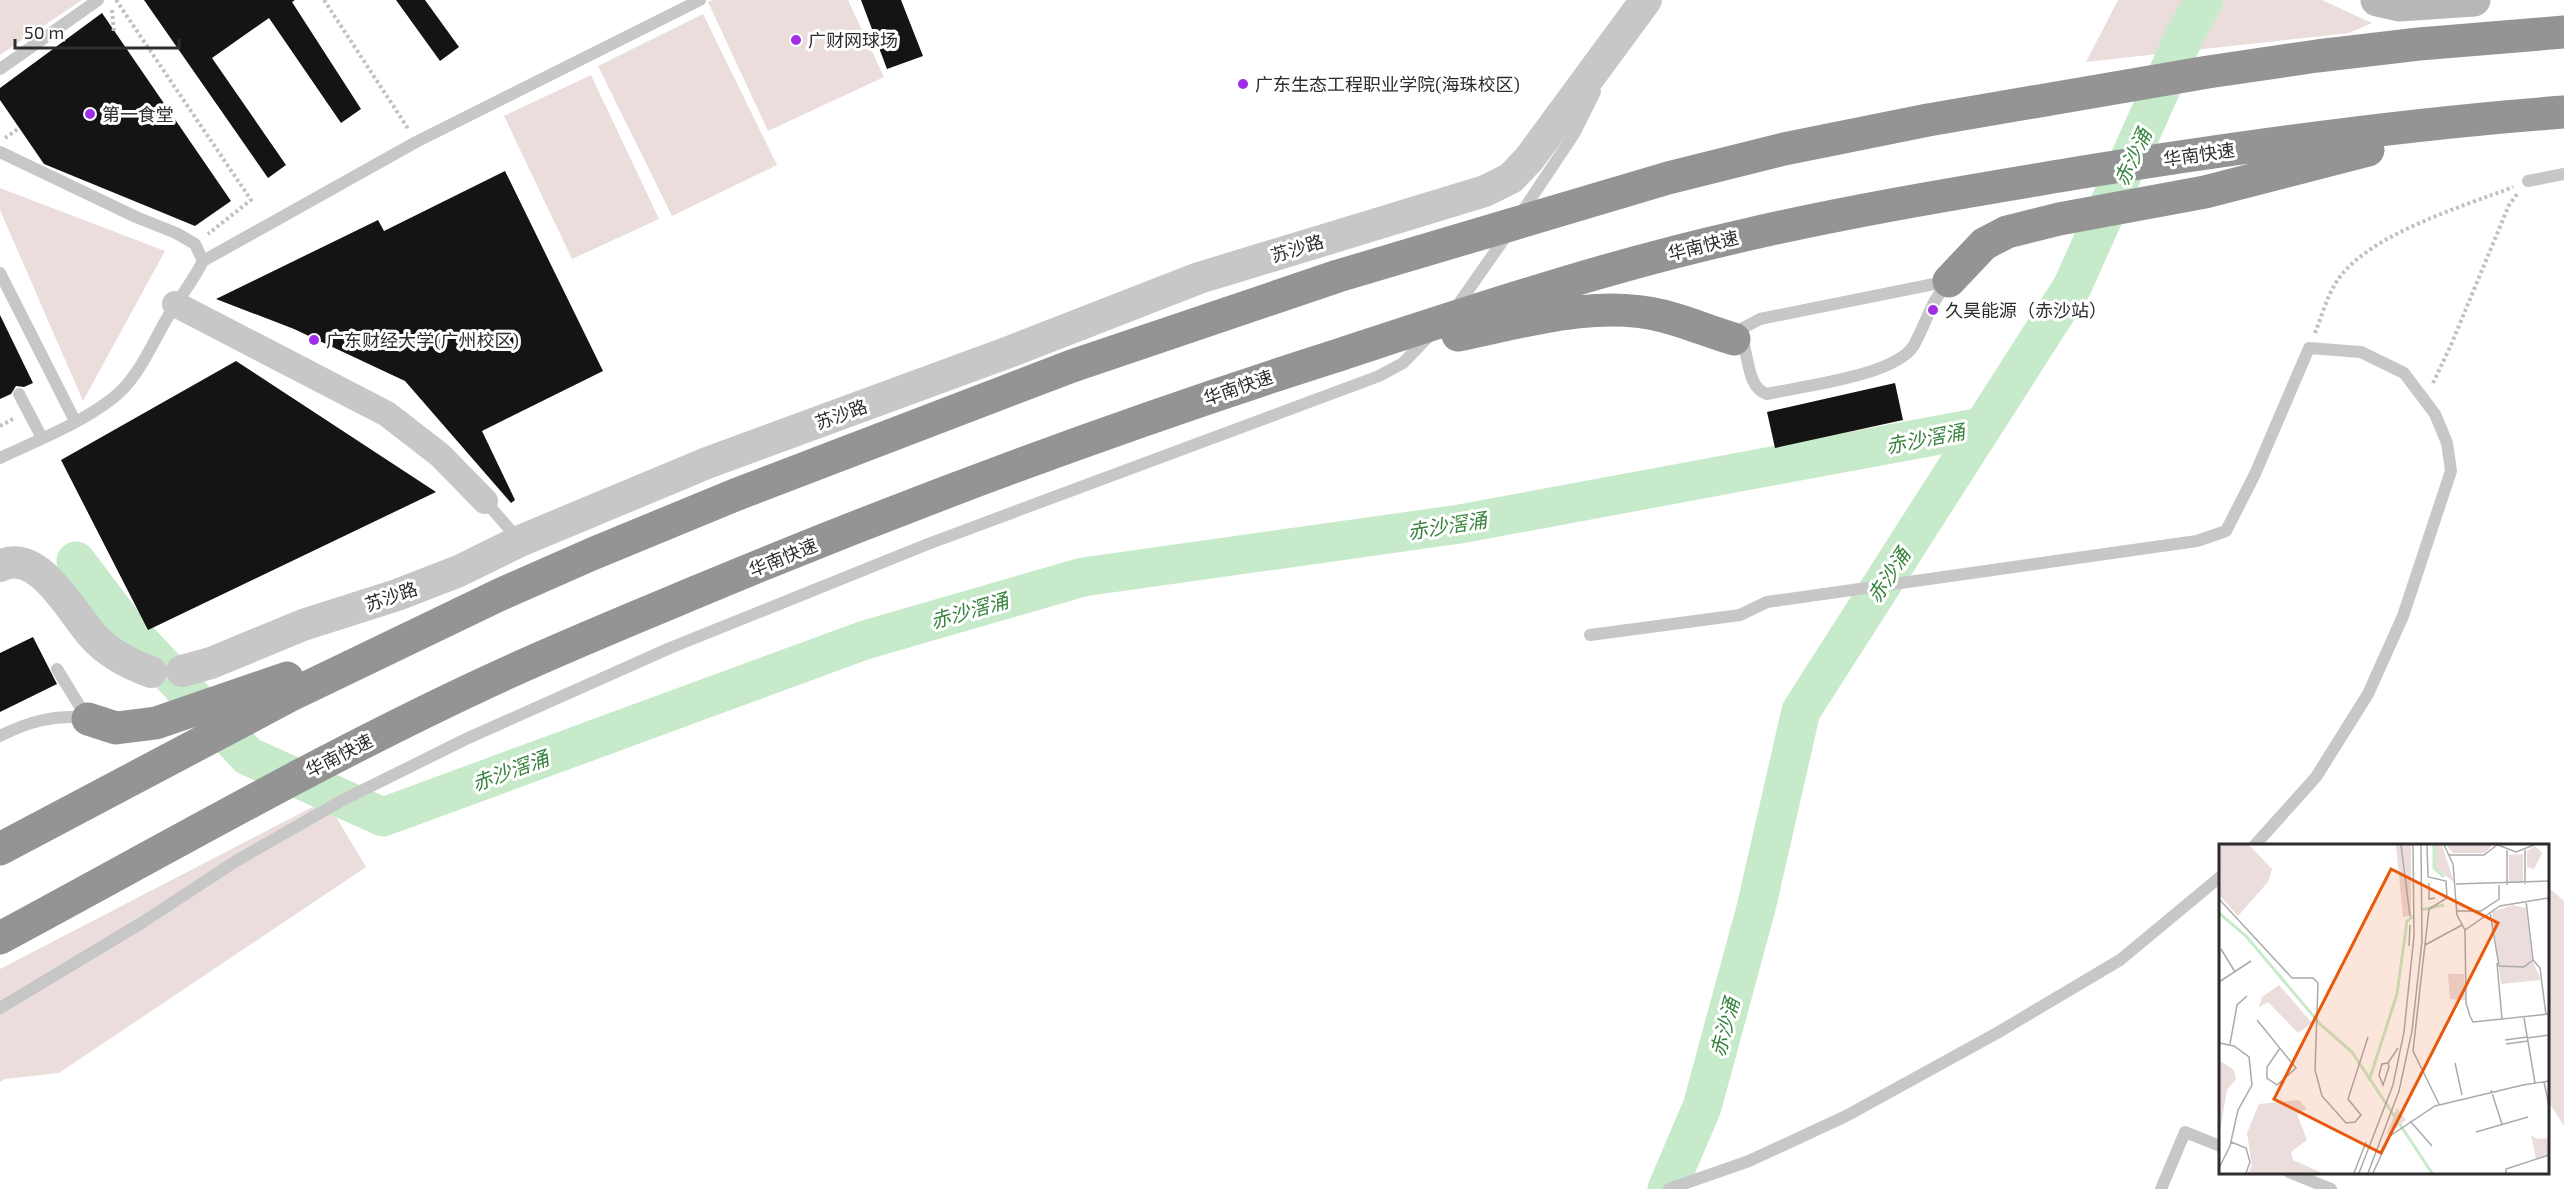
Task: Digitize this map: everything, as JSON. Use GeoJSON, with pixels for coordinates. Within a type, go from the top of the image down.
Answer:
{"type":"FeatureCollection","features":[{"type":"Feature","properties":{"kind":"highway"},"geometry":{"type":"LineString","coordinates":[[0,849],[157,766],[283,689],[499,595],[735,495],[1072,366],[1338,276],[1668,178],[1784,149],[1928,120],[2208,72],[2419,44],[2564,32]]}},
{"type":"Feature","properties":{"kind":"highway","name":"华南快速"},"geometry":{"type":"LineString","coordinates":[[0,938],[326,761],[488,681],[760,566],[1068,446],[1303,366],[1554,285],[1657,256],[1901,202],[2167,158],[2494,117],[2564,112]]}},
{"type":"Feature","properties":{"kind":"highway"},"geometry":{"type":"LineString","coordinates":[[1949,281],[1984,244],[1995,237],[2059,219],[2187,195],[2494,117]]}},
{"type":"Feature","properties":{"kind":"highway"},"geometry":{"type":"LineString","coordinates":[[1303,366],[1544,318],[1611,310],[1662,316],[1734,339]]}},
{"type":"Feature","properties":{"kind":"highway"},"geometry":{"type":"LineString","coordinates":[[102,723],[156,723],[283,689]]}},
{"type":"Feature","properties":{"kind":"main road"},"geometry":{"type":"LineString","coordinates":[[2377,0],[2399,5],[2474,0]]}},
{"type":"Feature","properties":{"kind":"street","name":"苏沙路"},"geometry":{"type":"LineString","coordinates":[[0,566],[26,563],[45,576],[94,637],[125,663],[166,671],[211,663],[303,625],[449,575],[520,541],[708,463],[998,356],[1199,278],[1485,191],[1511,178],[1529,159],[1637,12]]}},
{"type":"Feature","properties":{"kind":"street"},"geometry":{"type":"LineString","coordinates":[[175,304],[387,414],[440,455],[485,501]]}},
{"type":"Feature","properties":{"kind":"lane"},"geometry":{"type":"LineString","coordinates":[[0,69],[98,0]]}},
{"type":"Feature","properties":{"kind":"lane"},"geometry":{"type":"LineString","coordinates":[[0,458],[75,421],[113,399],[132,381],[175,304],[193,282],[203,261],[416,142],[700,0]]}},
{"type":"Feature","properties":{"kind":"lane"},"geometry":{"type":"LineString","coordinates":[[0,1008],[143,922],[236,861],[341,801],[418,763],[670,648],[928,544],[1379,376],[1405,361],[1463,301],[1574,134],[1637,12]]}},
{"type":"Feature","properties":{"kind":"lane"},"geometry":{"type":"LineString","coordinates":[[0,152],[195,244],[203,261]]}},
{"type":"Feature","properties":{"kind":"lane"},"geometry":{"type":"LineString","coordinates":[[2528,181],[2564,174]]}},
{"type":"Feature","properties":{"kind":"lane"},"geometry":{"type":"LineString","coordinates":[[0,273],[75,421]]}},
{"type":"Feature","properties":{"kind":"lane"},"geometry":{"type":"LineString","coordinates":[[1949,281],[1935,296],[1913,346],[1902,358],[1879,370],[1767,394],[1759,391],[1754,383],[1744,346],[1734,339],[1743,328],[1760,319],[1949,281]]}},
{"type":"Feature","properties":{"kind":"lane"},"geometry":{"type":"LineString","coordinates":[[1590,635],[1740,615],[1767,602],[2197,541],[2226,531],[2255,474],[2309,348],[2361,352],[2404,373],[2435,414],[2446,443],[2451,471],[2403,616],[2368,694],[2316,777],[2256,844]]}},
{"type":"Feature","properties":{"kind":"lane"},"geometry":{"type":"LineString","coordinates":[[19,394],[42,438]]}},
{"type":"Feature","properties":{"kind":"lane"},"geometry":{"type":"LineString","coordinates":[[485,501],[520,541]]}},
{"type":"Feature","properties":{"kind":"lane"},"geometry":{"type":"LineString","coordinates":[[57,669],[102,723]]}},
{"type":"Feature","properties":{"kind":"lane"},"geometry":{"type":"LineString","coordinates":[[0,736],[30,722],[70,716],[102,723]]}},
{"type":"Feature","properties":{"kind":"lane"},"geometry":{"type":"LineString","coordinates":[[1669,1189],[1749,1161],[1846,1116],[1997,1033],[2120,960],[2219,878]]}},
{"type":"Feature","properties":{"kind":"lane"},"geometry":{"type":"LineString","coordinates":[[2161,1189],[2185,1132],[2219,1146]]}},
{"type":"Feature","properties":{"kind":"lane"},"geometry":{"type":"LineString","coordinates":[[2292,1174],[2331,1189]]}},
{"type":"Feature","properties":{"kind":"path"},"geometry":{"type":"LineString","coordinates":[[111,0],[114,33]]}},
{"type":"Feature","properties":{"kind":"path"},"geometry":{"type":"LineString","coordinates":[[116,0],[251,200],[195,244]]}},
{"type":"Feature","properties":{"kind":"path"},"geometry":{"type":"LineString","coordinates":[[324,0],[416,142]]}},
{"type":"Feature","properties":{"kind":"path"},"geometry":{"type":"LineString","coordinates":[[0,141],[19,128]]}},
{"type":"Feature","properties":{"kind":"path"},"geometry":{"type":"LineString","coordinates":[[2309,348],[2334,285],[2361,256],[2409,227],[2528,181]]}},
{"type":"Feature","properties":{"kind":"path"},"geometry":{"type":"LineString","coordinates":[[2435,414],[2433,379],[2451,345],[2509,205],[2528,181]]}},
{"type":"Feature","properties":{"kind":"shaded area"},"geometry":{"type":"Polygon","coordinates":[[[0,0],[82,0],[0,55],[0,0]]]}},
{"type":"Feature","properties":{"kind":"shaded area","name":"广财网球场"},"geometry":{"type":"Polygon","coordinates":[[[713,0],[848,0],[884,77],[768,131],[708,2],[713,0]]]}},
{"type":"Feature","properties":{"kind":"shaded area"},"geometry":{"type":"Polygon","coordinates":[[[2118,0],[2322,0],[2372,23],[2349,33],[2086,62],[2118,0]]]}},
{"type":"Feature","properties":{"kind":"shaded area"},"geometry":{"type":"Polygon","coordinates":[[[703,14],[777,165],[672,216],[598,66],[703,14]]]}},
{"type":"Feature","properties":{"kind":"shaded area"},"geometry":{"type":"Polygon","coordinates":[[[591,75],[659,219],[572,259],[504,116],[591,75]]]}},
{"type":"Feature","properties":{"kind":"shaded area"},"geometry":{"type":"Polygon","coordinates":[[[0,188],[165,251],[83,401],[0,210],[0,188]]]}},
{"type":"Feature","properties":{"kind":"shaded area"},"geometry":{"type":"Polygon","coordinates":[[[326,800],[366,867],[59,1073],[5,1079],[0,1082],[0,969],[326,800]]]}},
{"type":"Feature","properties":{"kind":"shaded area"},"geometry":{"type":"Polygon","coordinates":[[[2549,888],[2564,901],[2564,1126],[2549,1103],[2549,888]]]}},
{"type":"Feature","properties":{"kind":"building"},"geometry":{"type":"Polygon","coordinates":[[[144,0],[295,0],[292,2],[361,109],[341,123],[269,18],[212,58],[286,165],[268,178],[144,0]]]}},
{"type":"Feature","properties":{"kind":"building"},"geometry":{"type":"Polygon","coordinates":[[[396,0],[425,0],[459,47],[440,61],[396,0]]]}},
{"type":"Feature","properties":{"kind":"building"},"geometry":{"type":"Polygon","coordinates":[[[861,0],[901,0],[923,56],[887,69],[861,0]]]}},
{"type":"Feature","properties":{"kind":"building","name":"第一食堂"},"geometry":{"type":"Polygon","coordinates":[[[102,13],[231,201],[195,226],[44,164],[0,100],[0,88],[102,13]]]}},
{"type":"Feature","properties":{"kind":"building"},"geometry":{"type":"Polygon","coordinates":[[[505,171],[603,371],[482,431],[515,500],[511,503],[405,381],[294,329],[216,299],[378,220],[384,231],[505,171]]]}},
{"type":"Feature","properties":{"kind":"building"},"geometry":{"type":"Polygon","coordinates":[[[0,315],[33,383],[24,387],[16,386],[11,394],[0,399],[0,315]]]}},
{"type":"Feature","properties":{"kind":"building"},"geometry":{"type":"Polygon","coordinates":[[[236,361],[436,492],[148,630],[61,460],[236,361]]]}},
{"type":"Feature","properties":{"kind":"building"},"geometry":{"type":"Polygon","coordinates":[[[1895,383],[1903,420],[1775,448],[1767,412],[1895,383]]]}},
{"type":"Feature","properties":{"kind":"building"},"geometry":{"type":"Polygon","coordinates":[[[33,637],[57,684],[0,712],[0,653],[33,637]]]}},
{"type":"Feature","properties":{"kind":"waterway","name":"赤沙涌"},"geometry":{"type":"LineString","coordinates":[[1667,1189],[1702,1107],[1756,908],[1801,711],[2072,287],[2185,35],[2204,0]]}},
{"type":"Feature","properties":{"kind":"waterway","name":"赤沙滘涌"},"geometry":{"type":"LineString","coordinates":[[76,561],[125,626],[248,756],[383,817],[865,640],[1083,577],[1460,524],[1982,427]]}},
{"type":"Feature","properties":{"kind":"place","name":"广财网球场"},"geometry":{"type":"Point","coordinates":[796,40]}},
{"type":"Feature","properties":{"kind":"place","name":"广东生态工程职业学院(海珠校区)"},"geometry":{"type":"Point","coordinates":[1243,84]}},
{"type":"Feature","properties":{"kind":"place","name":"第一食堂"},"geometry":{"type":"Point","coordinates":[90,114]}},
{"type":"Feature","properties":{"kind":"place","name":"久昊能源（赤沙站）"},"geometry":{"type":"Point","coordinates":[1933,310]}},
{"type":"Feature","properties":{"kind":"place","name":"广东财经大学(广州校区)"},"geometry":{"type":"Point","coordinates":[314,340]}}]}
